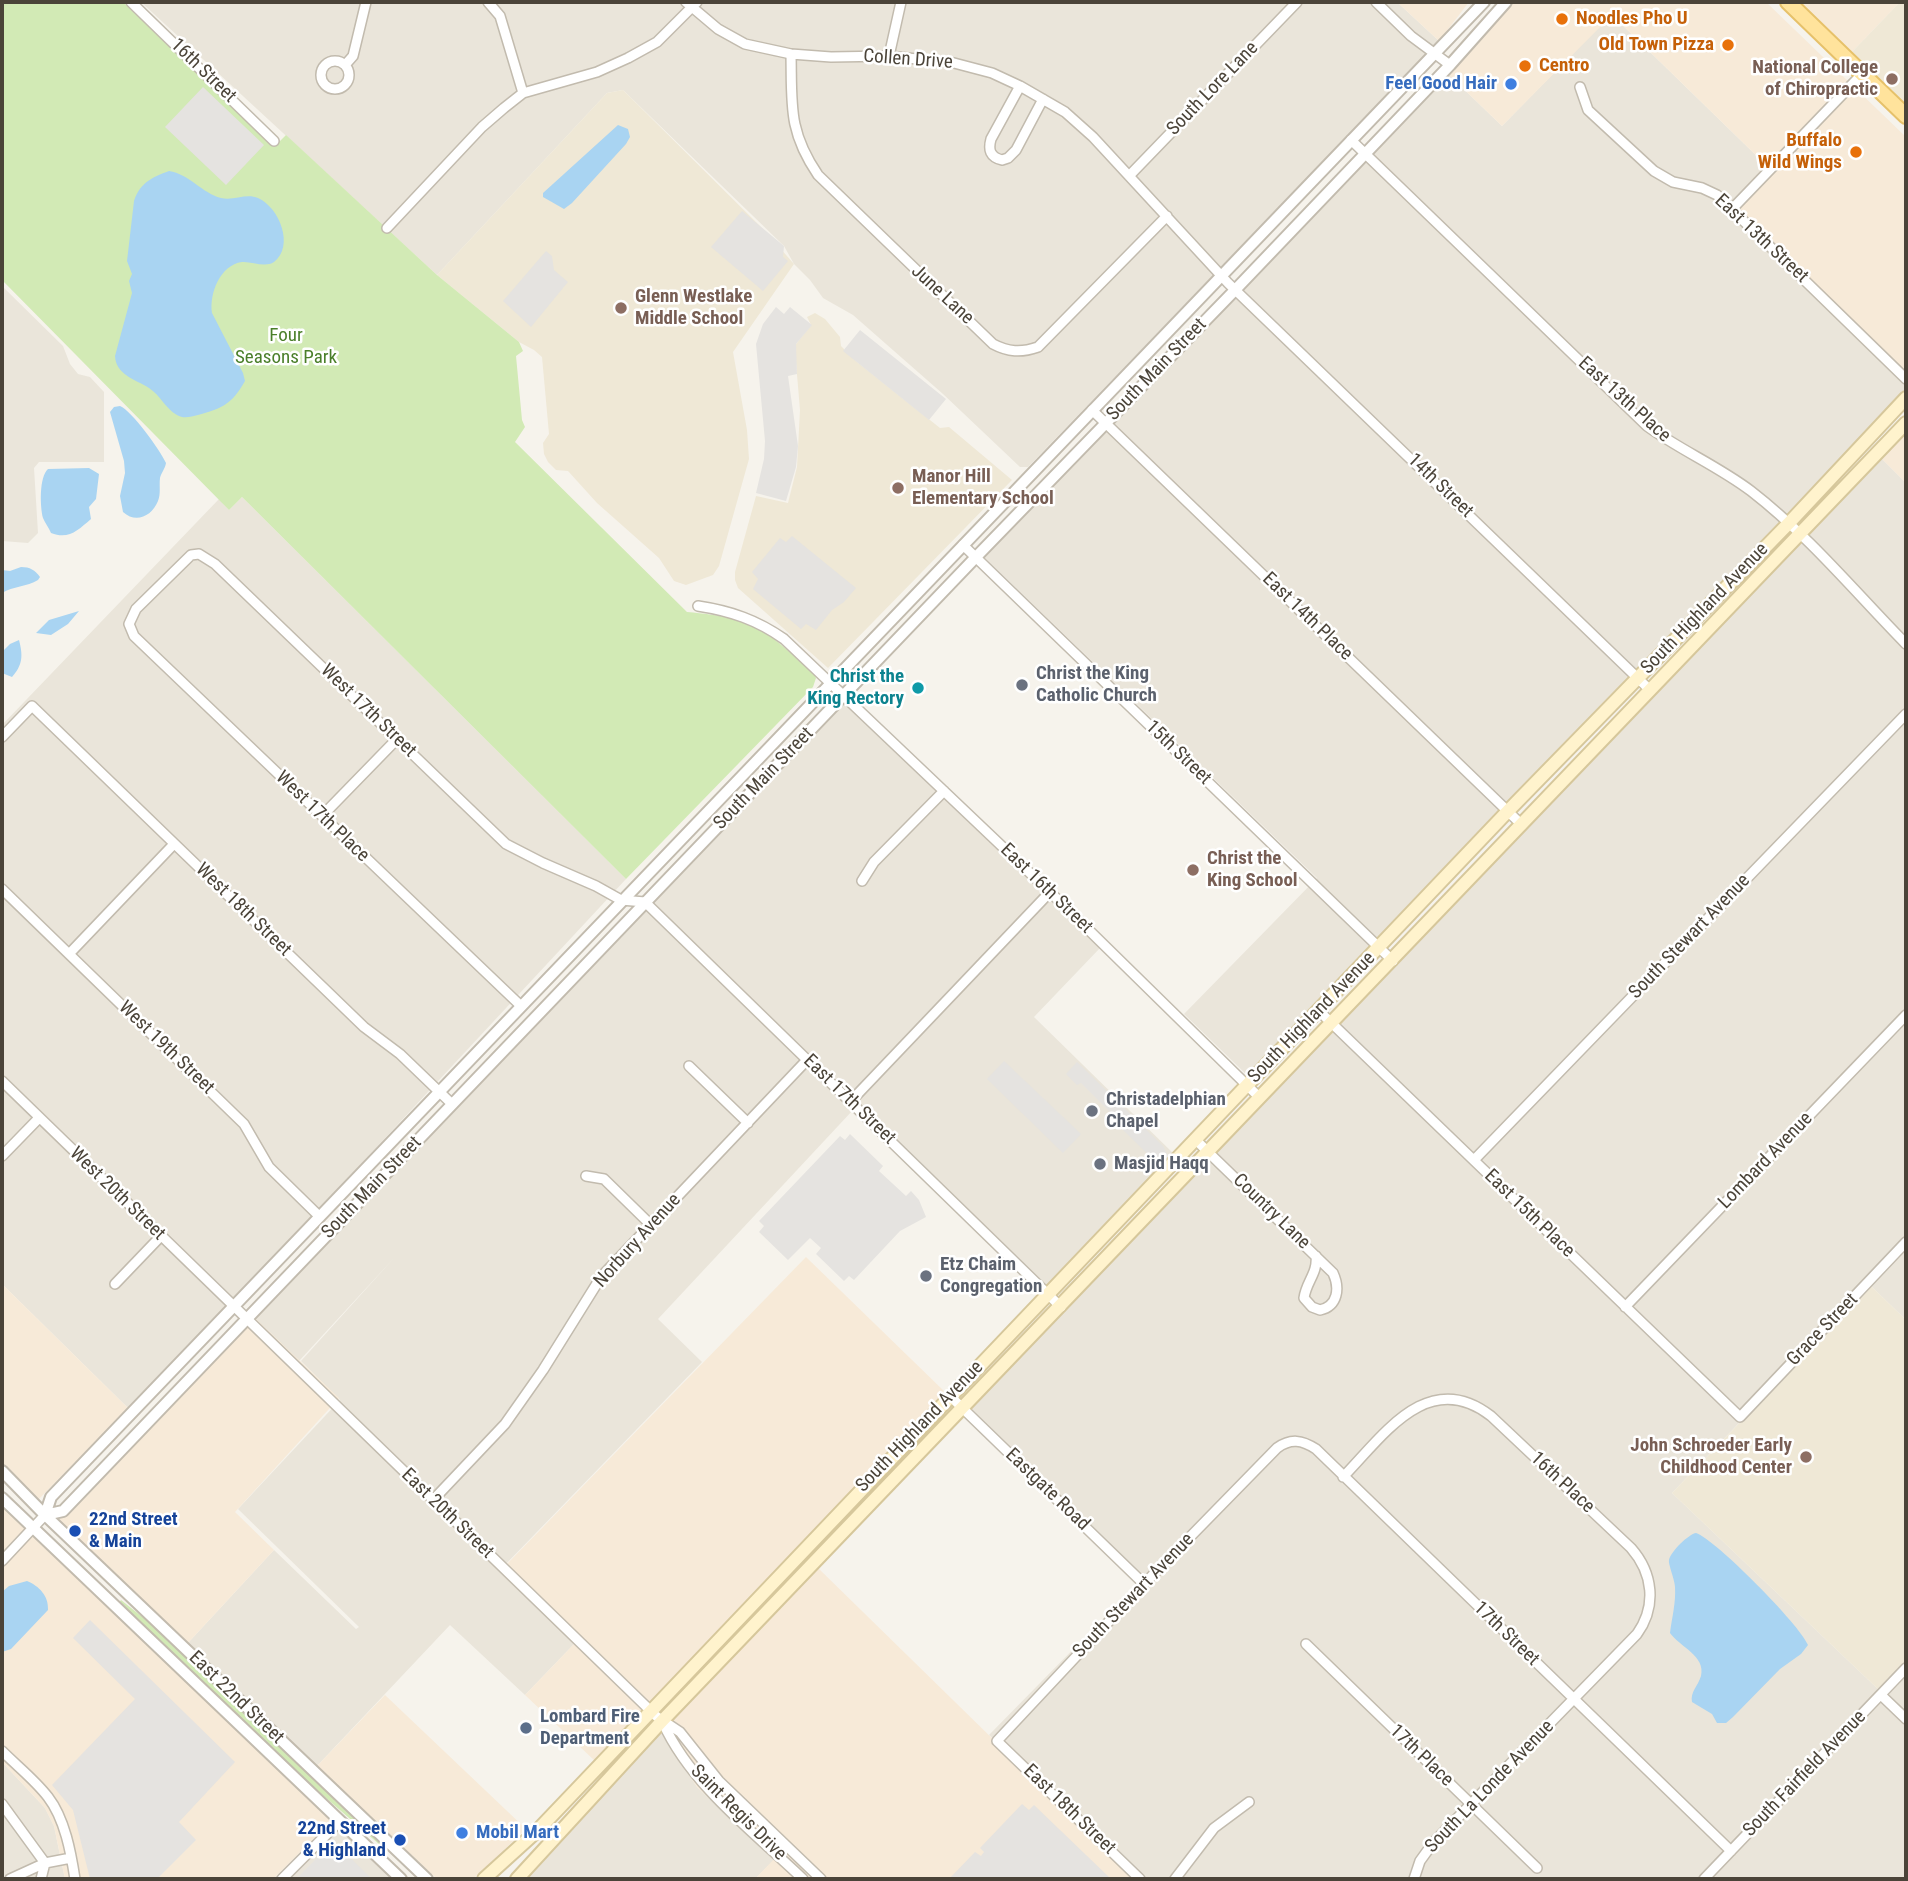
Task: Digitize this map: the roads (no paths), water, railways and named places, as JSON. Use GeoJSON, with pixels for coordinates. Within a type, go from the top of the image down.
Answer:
{"type":"FeatureCollection","features":[{"type":"Feature","properties":{"kind":"main road"},"geometry":{"type":"LineString","coordinates":[[1788,2],[1906,116]]}},
{"type":"Feature","properties":{"kind":"main road","name":"South Highland Avenue"},"geometry":{"type":"LineString","coordinates":[[484,1879],[538,1830],[1508,811],[1906,398]]}},
{"type":"Feature","properties":{"kind":"main road","name":"South Highland Avenue"},"geometry":{"type":"LineString","coordinates":[[517,1879],[662,1721],[1906,423]]}},
{"type":"Feature","properties":{"kind":"street","name":"16th Street"},"geometry":{"type":"LineString","coordinates":[[131,2],[274,141]]}},
{"type":"Feature","properties":{"kind":"street"},"geometry":{"type":"LineString","coordinates":[[345,65],[353,56],[366,2]]}},
{"type":"Feature","properties":{"kind":"street"},"geometry":{"type":"LineString","coordinates":[[488,2],[500,16],[523,93]]}},
{"type":"Feature","properties":{"kind":"street"},"geometry":{"type":"LineString","coordinates":[[889,56],[901,2]]}},
{"type":"Feature","properties":{"kind":"street","name":"South Lore Lane"},"geometry":{"type":"LineString","coordinates":[[1129,176],[1297,2]]}},
{"type":"Feature","properties":{"kind":"street"},"geometry":{"type":"LineString","coordinates":[[1376,2],[1411,36],[1450,65]]}},
{"type":"Feature","properties":{"kind":"street","name":"South Main Street"},"geometry":{"type":"LineString","coordinates":[[45,1516],[63,1511],[1106,423],[1351,140],[1484,2]]}},
{"type":"Feature","properties":{"kind":"street","name":"South Main Street"},"geometry":{"type":"LineString","coordinates":[[2,1561],[45,1516],[50,1498],[830,682],[1093,410],[1365,153],[1506,2]]}},
{"type":"Feature","properties":{"kind":"street"},"geometry":{"type":"LineString","coordinates":[[387,228],[482,127],[523,93],[597,72],[628,58],[657,42],[692,4]]}},
{"type":"Feature","properties":{"kind":"street","name":"Collen Drive"},"geometry":{"type":"LineString","coordinates":[[692,4],[718,29],[745,44],[791,54],[831,57],[889,56],[954,63],[992,73],[1020,86],[1076,121],[1228,282]]}},
{"type":"Feature","properties":{"kind":"street","name":"June Lane"},"geometry":{"type":"LineString","coordinates":[[791,54],[792,118],[802,148],[818,176],[993,344],[1004,350],[1018,352],[1038,347],[1167,216]]}},
{"type":"Feature","properties":{"kind":"street"},"geometry":{"type":"LineString","coordinates":[[1733,208],[1862,74]]}},
{"type":"Feature","properties":{"kind":"street"},"geometry":{"type":"LineString","coordinates":[[1020,86],[991,139],[990,154],[995,158],[1002,160],[1013,154],[1043,99]]}},
{"type":"Feature","properties":{"kind":"street","name":"East 13th Street"},"geometry":{"type":"LineString","coordinates":[[1580,87],[1588,110],[1654,171],[1673,182],[1702,188],[1717,195],[1733,208],[1906,379]]}},
{"type":"Feature","properties":{"kind":"street","name":"East 13th Place"},"geometry":{"type":"LineString","coordinates":[[1351,140],[1647,426],[1672,444],[1737,481],[1802,534],[1906,644]]}},
{"type":"Feature","properties":{"kind":"street","name":"14th Street"},"geometry":{"type":"LineString","coordinates":[[1228,282],[1650,690]]}},
{"type":"Feature","properties":{"kind":"street","name":"East 14th Place"},"geometry":{"type":"LineString","coordinates":[[1093,410],[1522,825]]}},
{"type":"Feature","properties":{"kind":"street","name":"15th Street"},"geometry":{"type":"LineString","coordinates":[[963,545],[1393,961]]}},
{"type":"Feature","properties":{"kind":"street","name":"West 17th Street"},"geometry":{"type":"LineString","coordinates":[[129,624],[136,609],[184,560],[191,555],[200,554],[215,564],[506,844],[596,886],[621,901],[645,902]]}},
{"type":"Feature","properties":{"kind":"street"},"geometry":{"type":"LineString","coordinates":[[698,606],[733,612],[765,625],[830,682]]}},
{"type":"Feature","properties":{"kind":"street","name":"West 17th Place"},"geometry":{"type":"LineString","coordinates":[[129,624],[134,636],[520,1006]]}},
{"type":"Feature","properties":{"kind":"street","name":"East 16th Street"},"geometry":{"type":"LineString","coordinates":[[830,682],[1260,1098]]}},
{"type":"Feature","properties":{"kind":"street","name":"West 18th Street"},"geometry":{"type":"LineString","coordinates":[[2,737],[32,706],[364,1027],[394,1049],[452,1104]]}},
{"type":"Feature","properties":{"kind":"street","name":"South Stewart Avenue"},"geometry":{"type":"LineString","coordinates":[[1474,1160],[1906,714]]}},
{"type":"Feature","properties":{"kind":"street"},"geometry":{"type":"LineString","coordinates":[[322,816],[397,739]]}},
{"type":"Feature","properties":{"kind":"street"},"geometry":{"type":"LineString","coordinates":[[862,881],[874,862],[944,791]]}},
{"type":"Feature","properties":{"kind":"street"},"geometry":{"type":"LineString","coordinates":[[69,954],[174,844]]}},
{"type":"Feature","properties":{"kind":"street","name":"West 19th Street"},"geometry":{"type":"LineString","coordinates":[[2,889],[244,1124],[269,1167],[319,1216]]}},
{"type":"Feature","properties":{"kind":"street"},"geometry":{"type":"LineString","coordinates":[[850,1102],[1050,892]]}},
{"type":"Feature","properties":{"kind":"street","name":"East 17th Street"},"geometry":{"type":"LineString","coordinates":[[645,902],[1061,1307]]}},
{"type":"Feature","properties":{"kind":"street","name":"East 15th Place"},"geometry":{"type":"LineString","coordinates":[[1319,1011],[1740,1417]]}},
{"type":"Feature","properties":{"kind":"street","name":"Lombard Avenue"},"geometry":{"type":"LineString","coordinates":[[1625,1307],[1906,1015]]}},
{"type":"Feature","properties":{"kind":"street","name":"Norbury Avenue"},"geometry":{"type":"LineString","coordinates":[[433,1500],[505,1424],[543,1370],[601,1277],[807,1060]]}},
{"type":"Feature","properties":{"kind":"street"},"geometry":{"type":"LineString","coordinates":[[688,1066],[748,1123]]}},
{"type":"Feature","properties":{"kind":"street","name":"West 20th Street"},"geometry":{"type":"LineString","coordinates":[[2,1081],[233,1306]]}},
{"type":"Feature","properties":{"kind":"street"},"geometry":{"type":"LineString","coordinates":[[2,1156],[39,1118]]}},
{"type":"Feature","properties":{"kind":"street","name":"Country Lane"},"geometry":{"type":"LineString","coordinates":[[1195,1139],[1209,1152],[1316,1256],[1333,1273],[1337,1281],[1335,1301],[1331,1306],[1320,1310],[1312,1307],[1304,1298],[1317,1268],[1316,1256]]}},
{"type":"Feature","properties":{"kind":"street"},"geometry":{"type":"LineString","coordinates":[[586,1177],[604,1179],[651,1225]]}},
{"type":"Feature","properties":{"kind":"street"},"geometry":{"type":"LineString","coordinates":[[115,1284],[161,1236]]}},
{"type":"Feature","properties":{"kind":"street","name":"Grace Street"},"geometry":{"type":"LineString","coordinates":[[1740,1417],[1906,1242]]}},
{"type":"Feature","properties":{"kind":"street","name":"East 20th Street"},"geometry":{"type":"LineString","coordinates":[[233,1306],[662,1721]]}},
{"type":"Feature","properties":{"kind":"street","name":"Eastgate Road"},"geometry":{"type":"LineString","coordinates":[[950,1396],[1144,1584]]}},
{"type":"Feature","properties":{"kind":"street","name":"16th Place"},"geometry":{"type":"LineString","coordinates":[[1343,1477],[1410,1410],[1428,1401],[1465,1402],[1491,1416],[1631,1548],[1647,1573],[1650,1597],[1647,1616],[1630,1643],[1574,1699]]}},
{"type":"Feature","properties":{"kind":"street","name":"17th Street"},"geometry":{"type":"LineString","coordinates":[[1273,1452],[1289,1441],[1305,1442],[1316,1449],[1731,1851]]}},
{"type":"Feature","properties":{"kind":"street","name":"South Stewart Avenue"},"geometry":{"type":"LineString","coordinates":[[997,1741],[1144,1584],[1273,1452]]}},
{"type":"Feature","properties":{"kind":"street","name":"East 22nd Street"},"geometry":{"type":"LineString","coordinates":[[2,1471],[45,1516],[427,1879]]}},
{"type":"Feature","properties":{"kind":"street","name":"East 22nd Street"},"geometry":{"type":"LineString","coordinates":[[2,1497],[401,1879]]}},
{"type":"Feature","properties":{"kind":"street","name":"17th Place"},"geometry":{"type":"LineString","coordinates":[[1306,1644],[1537,1868]]}},
{"type":"Feature","properties":{"kind":"street","name":"South Fairfield Avenue"},"geometry":{"type":"LineString","coordinates":[[1704,1879],[1906,1668]]}},
{"type":"Feature","properties":{"kind":"street"},"geometry":{"type":"LineString","coordinates":[[1881,1695],[1906,1720]]}},
{"type":"Feature","properties":{"kind":"street","name":"South La Londe Avenue"},"geometry":{"type":"LineString","coordinates":[[1414,1879],[1427,1850],[1574,1699]]}},
{"type":"Feature","properties":{"kind":"street","name":"Saint Regis Drive"},"geometry":{"type":"LineString","coordinates":[[662,1721],[680,1732],[719,1781],[821,1879]]}},
{"type":"Feature","properties":{"kind":"street","name":"Saint Regis Drive"},"geometry":{"type":"LineString","coordinates":[[662,1721],[670,1738],[710,1790],[803,1879]]}},
{"type":"Feature","properties":{"kind":"street","name":"East 18th Street"},"geometry":{"type":"LineString","coordinates":[[997,1741],[1140,1879]]}},
{"type":"Feature","properties":{"kind":"street"},"geometry":{"type":"LineString","coordinates":[[2,1751],[48,1797],[58,1813],[75,1879]]}},
{"type":"Feature","properties":{"kind":"street"},"geometry":{"type":"LineString","coordinates":[[710,1790],[719,1781]]}},
{"type":"Feature","properties":{"kind":"street"},"geometry":{"type":"LineString","coordinates":[[1175,1879],[1214,1828],[1250,1802]]}},
{"type":"Feature","properties":{"kind":"street"},"geometry":{"type":"LineString","coordinates":[[2,1804],[45,1863]]}},
{"type":"Feature","properties":{"kind":"street"},"geometry":{"type":"LineString","coordinates":[[747,1825],[755,1816]]}},
{"type":"Feature","properties":{"kind":"street"},"geometry":{"type":"LineString","coordinates":[[282,1879],[340,1821]]}},
{"type":"Feature","properties":{"kind":"street"},"geometry":{"type":"LineString","coordinates":[[10,1879],[45,1863],[71,1858]]}},
{"type":"Feature","properties":{"kind":"street"},"geometry":{"type":"LineString","coordinates":[[41,1879],[45,1863]]}},
{"type":"Feature","properties":{"kind":"water"},"geometry":{"type":"Polygon","coordinates":[[[618,125],[628,129],[630,137],[626,144],[572,203],[564,209],[543,197],[543,193],[618,125]]]}},
{"type":"Feature","properties":{"kind":"water"},"geometry":{"type":"Polygon","coordinates":[[[169,171],[221,198],[258,198],[266,203],[278,218],[284,237],[280,255],[274,262],[242,262],[234,264],[222,274],[214,289],[212,313],[245,381],[226,404],[187,417],[173,412],[153,391],[127,376],[119,368],[115,356],[132,293],[129,281],[132,274],[127,261],[134,201],[147,182],[169,171]]]}},
{"type":"Feature","properties":{"kind":"water"},"geometry":{"type":"Polygon","coordinates":[[[120,406],[138,423],[166,463],[160,478],[158,501],[152,511],[138,518],[123,512],[120,496],[125,473],[124,461],[110,412],[114,407],[120,406]]]}},
{"type":"Feature","properties":{"kind":"water"},"geometry":{"type":"Polygon","coordinates":[[[89,468],[99,474],[96,499],[89,507],[91,519],[68,535],[51,533],[41,507],[45,473],[48,469],[89,468]]]}},
{"type":"Feature","properties":{"kind":"water"},"geometry":{"type":"Polygon","coordinates":[[[21,567],[32,569],[40,577],[34,582],[2,593],[2,570],[10,571],[21,567]]]}},
{"type":"Feature","properties":{"kind":"water"},"geometry":{"type":"Polygon","coordinates":[[[79,611],[68,624],[51,635],[36,633],[49,620],[79,611]]]}},
{"type":"Feature","properties":{"kind":"water"},"geometry":{"type":"Polygon","coordinates":[[[19,640],[21,660],[12,677],[2,673],[2,652],[19,640]]]}},
{"type":"Feature","properties":{"kind":"water"},"geometry":{"type":"Polygon","coordinates":[[[1696,1533],[1721,1550],[1756,1584],[1790,1620],[1808,1645],[1726,1723],[1717,1723],[1712,1714],[1692,1702],[1702,1669],[1696,1657],[1670,1633],[1675,1584],[1669,1560],[1689,1536],[1696,1533]]]}},
{"type":"Feature","properties":{"kind":"water"},"geometry":{"type":"Polygon","coordinates":[[[27,1581],[42,1592],[47,1600],[48,1610],[11,1649],[2,1652],[2,1592],[9,1586],[27,1581]]]}},
{"type":"Feature","properties":{"kind":"place","name":"Noodles Pho U"},"geometry":{"type":"Point","coordinates":[1562,19]}},
{"type":"Feature","properties":{"kind":"place","name":"Old Town Pizza"},"geometry":{"type":"Point","coordinates":[1728,45]}},
{"type":"Feature","properties":{"kind":"place","name":"Centro"},"geometry":{"type":"Point","coordinates":[1525,66]}},
{"type":"Feature","properties":{"kind":"place","name":"National College of Chiropractic"},"geometry":{"type":"Point","coordinates":[1892,79]}},
{"type":"Feature","properties":{"kind":"place","name":"Feel Good Hair"},"geometry":{"type":"Point","coordinates":[1511,84]}},
{"type":"Feature","properties":{"kind":"place","name":"Buffalo Wild Wings"},"geometry":{"type":"Point","coordinates":[1856,152]}},
{"type":"Feature","properties":{"kind":"place","name":"Glenn Westlake Middle School"},"geometry":{"type":"Point","coordinates":[621,308]}},
{"type":"Feature","properties":{"kind":"place","name":"Manor Hill Elementary School"},"geometry":{"type":"Point","coordinates":[898,488]}},
{"type":"Feature","properties":{"kind":"place","name":"Christ the King Catholic Church"},"geometry":{"type":"Point","coordinates":[1022,685]}},
{"type":"Feature","properties":{"kind":"place","name":"Christ the King Rectory"},"geometry":{"type":"Point","coordinates":[918,688]}},
{"type":"Feature","properties":{"kind":"place","name":"Christ the King School"},"geometry":{"type":"Point","coordinates":[1193,870]}},
{"type":"Feature","properties":{"kind":"place","name":"Christadelphian Chapel"},"geometry":{"type":"Point","coordinates":[1092,1111]}},
{"type":"Feature","properties":{"kind":"place","name":"Masjid Haqq"},"geometry":{"type":"Point","coordinates":[1100,1164]}},
{"type":"Feature","properties":{"kind":"place","name":"Etz Chaim Congregation"},"geometry":{"type":"Point","coordinates":[926,1276]}},
{"type":"Feature","properties":{"kind":"place","name":"John Schroeder Early Childhood Center"},"geometry":{"type":"Point","coordinates":[1806,1457]}},
{"type":"Feature","properties":{"kind":"place","name":"22nd Street & Main"},"geometry":{"type":"Point","coordinates":[75,1531]}},
{"type":"Feature","properties":{"kind":"place","name":"Lombard Fire Department"},"geometry":{"type":"Point","coordinates":[526,1728]}},
{"type":"Feature","properties":{"kind":"place","name":"Mobil Mart"},"geometry":{"type":"Point","coordinates":[462,1833]}},
{"type":"Feature","properties":{"kind":"place","name":"22nd Street & Highland"},"geometry":{"type":"Point","coordinates":[400,1840]}},
{"type":"Feature","properties":{"kind":"park label","name":"Four Seasons Park"},"geometry":{"type":"Point","coordinates":[286,347]}}]}
